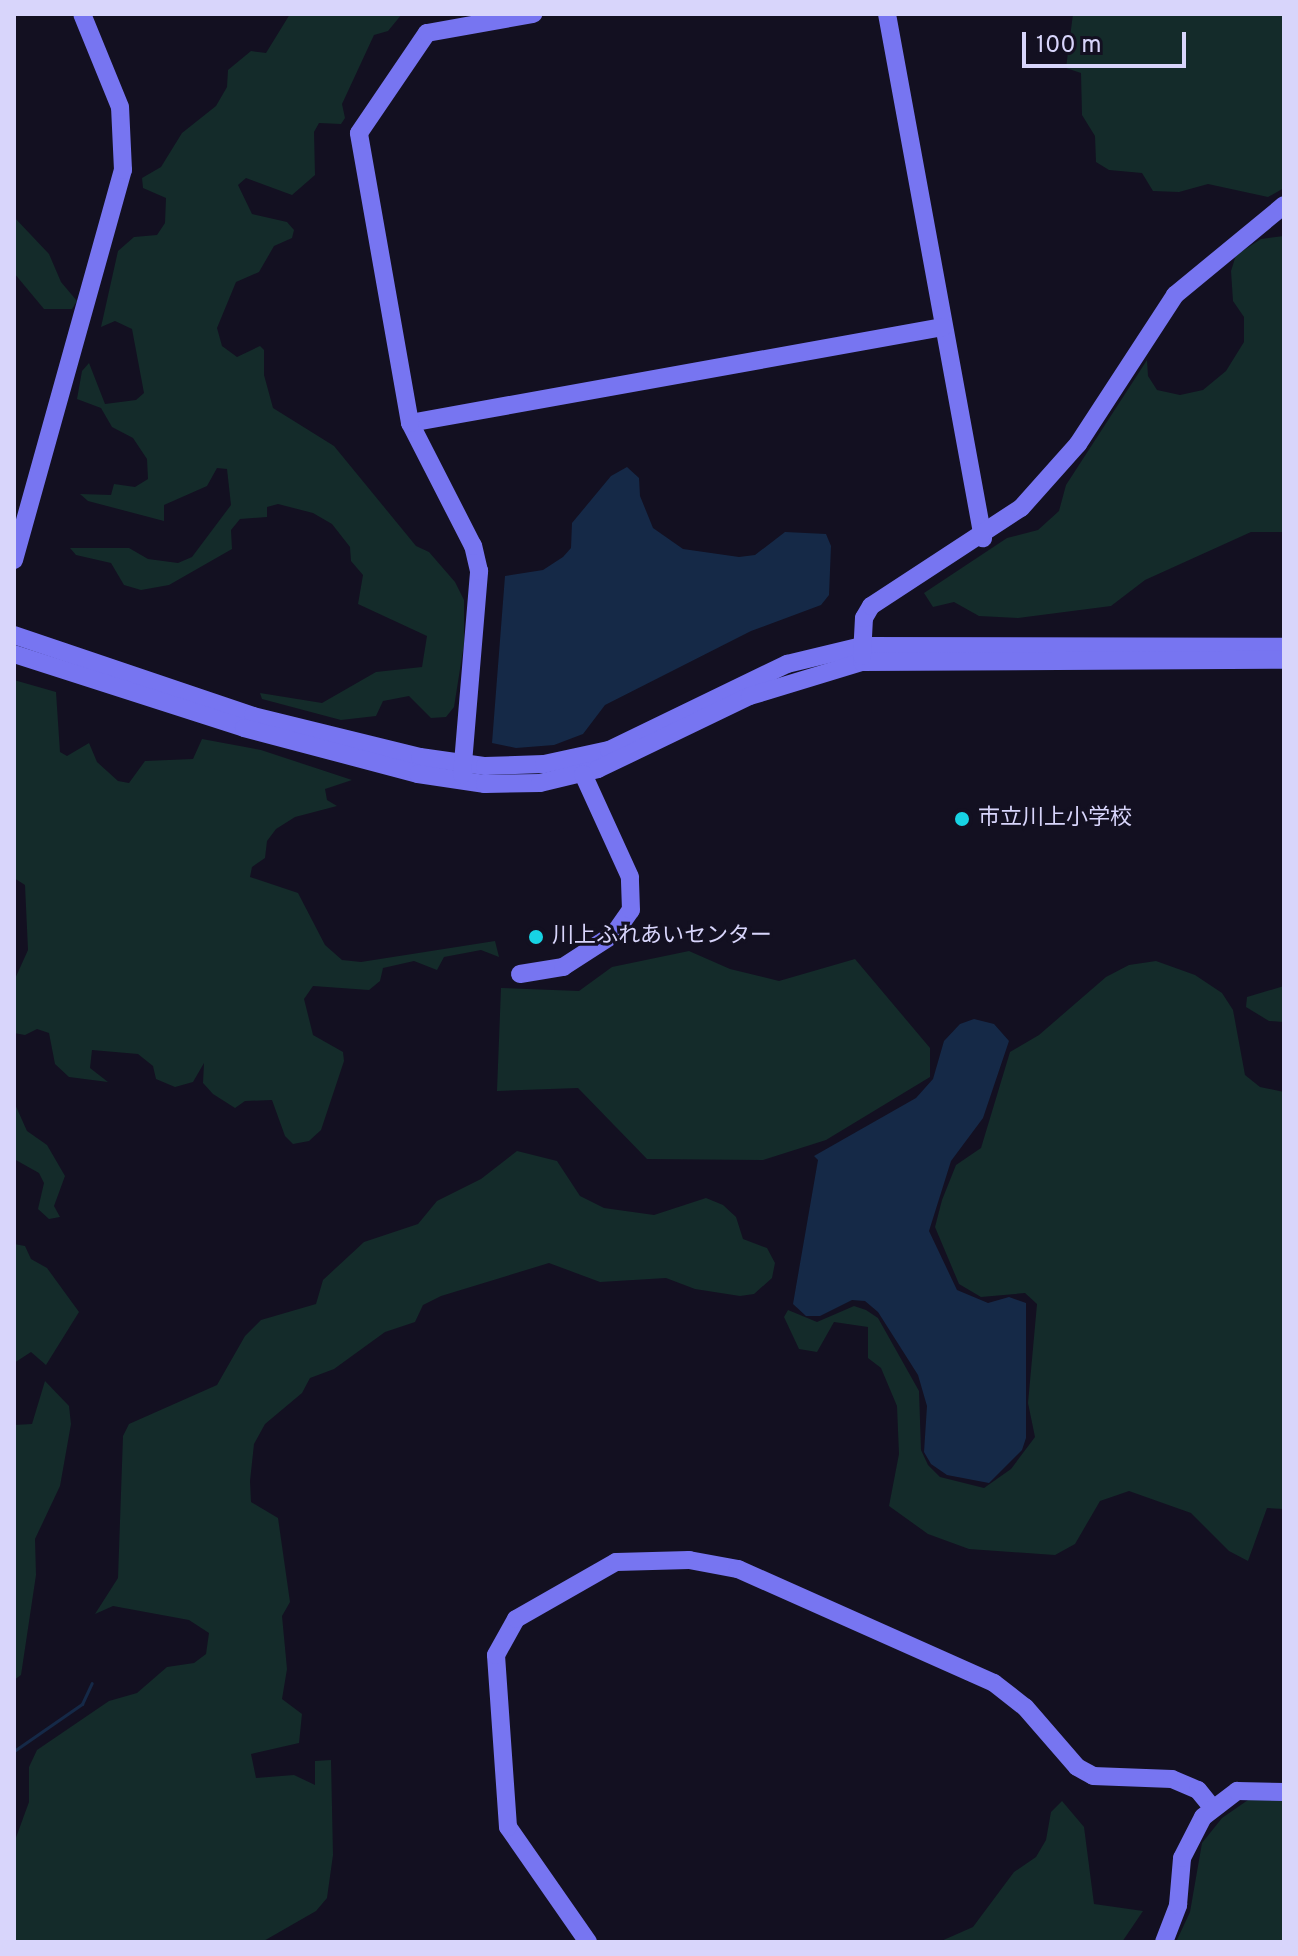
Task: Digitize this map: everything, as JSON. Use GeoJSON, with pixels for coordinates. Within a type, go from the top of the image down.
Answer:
{"type":"FeatureCollection","features":[{"type":"Feature","properties":{"kind":"street"},"geometry":{"type":"LineString","coordinates":[[14,560],[123,170],[120,107],[82,14]]}},
{"type":"Feature","properties":{"kind":"street"},"geometry":{"type":"LineString","coordinates":[[462,773],[479,571],[473,546],[410,423],[359,133],[427,33],[533,14]]}},
{"type":"Feature","properties":{"kind":"street"},"geometry":{"type":"LineString","coordinates":[[887,14],[983,538]]}},
{"type":"Feature","properties":{"kind":"street"},"geometry":{"type":"LineString","coordinates":[[862,654],[864,618],[882,595],[983,538],[1021,508],[1058,469],[1175,295],[1284,205]]}},
{"type":"Feature","properties":{"kind":"street"},"geometry":{"type":"LineString","coordinates":[[410,423],[943,327]]}},
{"type":"Feature","properties":{"kind":"street"},"geometry":{"type":"LineString","coordinates":[[14,635],[253,716],[462,773],[544,764],[609,750],[787,664],[862,654],[1284,647]]}},
{"type":"Feature","properties":{"kind":"street"},"geometry":{"type":"LineString","coordinates":[[14,654],[244,728],[462,773],[529,783],[583,774],[624,760],[786,682],[862,654],[1284,660]]}},
{"type":"Feature","properties":{"kind":"street"},"geometry":{"type":"LineString","coordinates":[[520,974],[563,967],[614,934],[631,910],[630,877],[583,774]]}},
{"type":"Feature","properties":{"kind":"street"},"geometry":{"type":"LineString","coordinates":[[588,1942],[508,1827],[496,1655],[516,1619],[616,1562],[689,1560],[738,1569],[994,1683],[1025,1707],[1066,1757],[1093,1776],[1172,1779],[1198,1790],[1212,1807]]}},
{"type":"Feature","properties":{"kind":"street"},"geometry":{"type":"LineString","coordinates":[[1164,1942],[1178,1905],[1187,1843],[1212,1807],[1237,1791],[1284,1792]]}},
{"type":"Feature","properties":{"kind":"green space"},"geometry":{"type":"Polygon","coordinates":[[[290,14],[402,14],[388,31],[374,35],[342,104],[345,118],[341,124],[319,123],[314,132],[315,175],[292,195],[246,178],[238,185],[252,214],[287,222],[294,230],[292,238],[274,246],[259,272],[236,282],[217,328],[222,346],[237,357],[260,346],[264,350],[264,375],[273,408],[334,446],[416,546],[429,552],[455,582],[464,600],[464,644],[454,707],[446,717],[431,718],[409,696],[383,701],[376,716],[341,720],[262,699],[260,693],[322,703],[376,672],[422,667],[427,636],[358,604],[363,575],[351,561],[350,547],[332,524],[313,513],[278,504],[267,507],[267,517],[240,519],[231,530],[232,549],[169,585],[141,590],[124,585],[111,563],[76,555],[70,548],[129,548],[148,559],[178,563],[192,557],[231,505],[227,469],[217,468],[207,486],[164,505],[164,521],[88,501],[80,494],[111,495],[114,484],[135,487],[148,479],[147,459],[133,438],[112,427],[101,408],[77,399],[82,371],[89,363],[105,404],[136,400],[144,393],[132,329],[115,321],[101,327],[118,251],[134,237],[157,235],[165,223],[166,198],[143,188],[142,178],[161,167],[182,133],[216,106],[227,87],[228,70],[251,51],[266,53],[290,14]]]}},
{"type":"Feature","properties":{"kind":"green space"},"geometry":{"type":"Polygon","coordinates":[[[1073,14],[1284,14],[1284,188],[1268,197],[1208,184],[1179,192],[1153,191],[1142,173],[1109,170],[1096,162],[1095,136],[1082,115],[1081,73],[1066,68],[1073,14]]]}},
{"type":"Feature","properties":{"kind":"green space"},"geometry":{"type":"Polygon","coordinates":[[[14,217],[49,254],[61,282],[77,301],[72,309],[44,309],[14,273],[14,217]]]}},
{"type":"Feature","properties":{"kind":"green space"},"geometry":{"type":"Polygon","coordinates":[[[1284,236],[1284,532],[1251,532],[1145,580],[1111,606],[1018,618],[979,616],[954,602],[933,607],[924,593],[1007,538],[1038,530],[1059,511],[1066,485],[1147,360],[1148,376],[1157,390],[1180,395],[1203,390],[1226,371],[1244,342],[1244,317],[1233,301],[1231,271],[1236,255],[1261,239],[1284,236]]]}},
{"type":"Feature","properties":{"kind":"green space"},"geometry":{"type":"Polygon","coordinates":[[[14,680],[56,692],[60,752],[67,756],[89,743],[97,762],[118,781],[129,783],[145,761],[193,759],[202,739],[261,750],[352,780],[325,789],[327,800],[337,806],[295,817],[276,829],[267,841],[265,858],[252,867],[250,877],[298,893],[325,945],[342,960],[361,962],[495,941],[499,957],[481,950],[444,957],[437,970],[414,961],[383,968],[380,981],[369,990],[313,986],[304,999],[313,1035],[343,1052],[344,1061],[321,1130],[309,1141],[293,1144],[285,1136],[272,1100],[245,1101],[235,1108],[213,1094],[203,1083],[204,1063],[193,1082],[175,1087],[156,1079],[153,1066],[138,1054],[92,1050],[90,1068],[108,1082],[69,1077],[55,1064],[49,1033],[37,1029],[25,1035],[14,1033],[14,981],[28,950],[25,885],[14,878],[14,680]]]}},
{"type":"Feature","properties":{"kind":"green space"},"geometry":{"type":"Polygon","coordinates":[[[689,951],[730,969],[779,981],[855,959],[930,1048],[930,1077],[826,1140],[763,1160],[647,1159],[578,1088],[497,1091],[501,988],[579,991],[612,967],[689,951]]]}},
{"type":"Feature","properties":{"kind":"green space"},"geometry":{"type":"Polygon","coordinates":[[[1156,961],[1195,975],[1222,993],[1233,1010],[1245,1075],[1260,1087],[1284,1092],[1284,1509],[1267,1508],[1248,1561],[1229,1551],[1191,1513],[1129,1491],[1100,1501],[1075,1544],[1055,1555],[969,1549],[928,1534],[889,1506],[899,1454],[897,1406],[881,1368],[868,1358],[868,1327],[834,1322],[817,1352],[799,1349],[784,1317],[788,1310],[817,1322],[854,1306],[878,1318],[919,1391],[921,1450],[928,1465],[940,1477],[984,1488],[1011,1469],[1035,1437],[1028,1403],[1037,1304],[1025,1293],[981,1297],[959,1284],[935,1227],[942,1200],[956,1165],[981,1148],[1010,1052],[1039,1035],[1106,977],[1129,965],[1156,961]]]}},
{"type":"Feature","properties":{"kind":"green space"},"geometry":{"type":"Polygon","coordinates":[[[1284,986],[1284,1022],[1269,1021],[1246,1007],[1247,997],[1284,986]]]}},
{"type":"Feature","properties":{"kind":"green space"},"geometry":{"type":"Polygon","coordinates":[[[14,1102],[27,1131],[47,1145],[65,1176],[54,1206],[60,1217],[49,1219],[38,1209],[44,1183],[39,1173],[14,1159],[14,1102]]]}},
{"type":"Feature","properties":{"kind":"green space"},"geometry":{"type":"Polygon","coordinates":[[[517,1151],[557,1161],[580,1196],[604,1208],[654,1215],[706,1198],[723,1205],[736,1217],[743,1239],[767,1248],[775,1263],[772,1278],[754,1294],[740,1296],[695,1289],[666,1278],[600,1282],[549,1263],[441,1296],[423,1305],[415,1322],[385,1332],[334,1369],[310,1378],[302,1393],[265,1424],[254,1444],[250,1481],[251,1502],[278,1518],[290,1602],[282,1616],[287,1669],[282,1699],[302,1714],[299,1743],[251,1754],[256,1778],[294,1775],[315,1785],[315,1761],[331,1760],[333,1855],[327,1898],[316,1911],[262,1942],[14,1942],[14,1843],[29,1802],[29,1767],[37,1750],[109,1701],[137,1693],[167,1667],[194,1663],[206,1654],[209,1633],[189,1620],[113,1606],[95,1614],[118,1578],[123,1436],[129,1424],[217,1385],[245,1336],[261,1320],[316,1304],[323,1280],[364,1242],[418,1224],[437,1201],[481,1179],[517,1151]]]}},
{"type":"Feature","properties":{"kind":"green space"},"geometry":{"type":"Polygon","coordinates":[[[14,1244],[25,1246],[31,1259],[47,1268],[79,1312],[46,1365],[31,1352],[14,1363],[14,1244]]]}},
{"type":"Feature","properties":{"kind":"green space"},"geometry":{"type":"Polygon","coordinates":[[[45,1381],[69,1406],[71,1424],[60,1486],[35,1539],[36,1575],[21,1675],[14,1680],[14,1425],[32,1424],[45,1381]]]}},
{"type":"Feature","properties":{"kind":"green space"},"geometry":{"type":"Polygon","coordinates":[[[1269,1797],[1284,1801],[1284,1942],[1176,1942],[1190,1912],[1202,1843],[1222,1818],[1248,1800],[1269,1797]]]}},
{"type":"Feature","properties":{"kind":"green space"},"geometry":{"type":"Polygon","coordinates":[[[1062,1801],[1084,1827],[1094,1904],[1143,1911],[1122,1942],[939,1942],[973,1927],[1014,1872],[1036,1857],[1046,1840],[1051,1812],[1062,1801]]]}},
{"type":"Feature","properties":{"kind":"water"},"geometry":{"type":"Polygon","coordinates":[[[627,467],[639,478],[640,496],[653,528],[683,549],[739,557],[755,555],[785,532],[826,534],[831,546],[829,595],[821,605],[751,631],[605,705],[583,734],[554,745],[516,748],[492,743],[505,576],[543,570],[563,557],[571,548],[572,523],[611,476],[627,467]]]}},
{"type":"Feature","properties":{"kind":"water"},"geometry":{"type":"Polygon","coordinates":[[[974,1019],[994,1024],[1009,1041],[983,1118],[951,1161],[929,1231],[957,1290],[988,1303],[1009,1297],[1026,1303],[1026,1438],[1022,1450],[989,1483],[947,1475],[931,1464],[924,1452],[927,1406],[918,1375],[878,1312],[865,1301],[852,1300],[820,1316],[806,1316],[793,1304],[818,1160],[814,1156],[916,1098],[933,1079],[944,1041],[960,1024],[974,1019]]]}},
{"type":"Feature","properties":{"kind":"waterway"},"geometry":{"type":"LineString","coordinates":[[14,1751],[82,1704],[92,1683]]}},
{"type":"Feature","properties":{"kind":"place","name":"市立川上小学校"},"geometry":{"type":"Point","coordinates":[962,819]}},
{"type":"Feature","properties":{"kind":"place","name":"川上ふれあいセンター"},"geometry":{"type":"Point","coordinates":[536,937]}}]}
